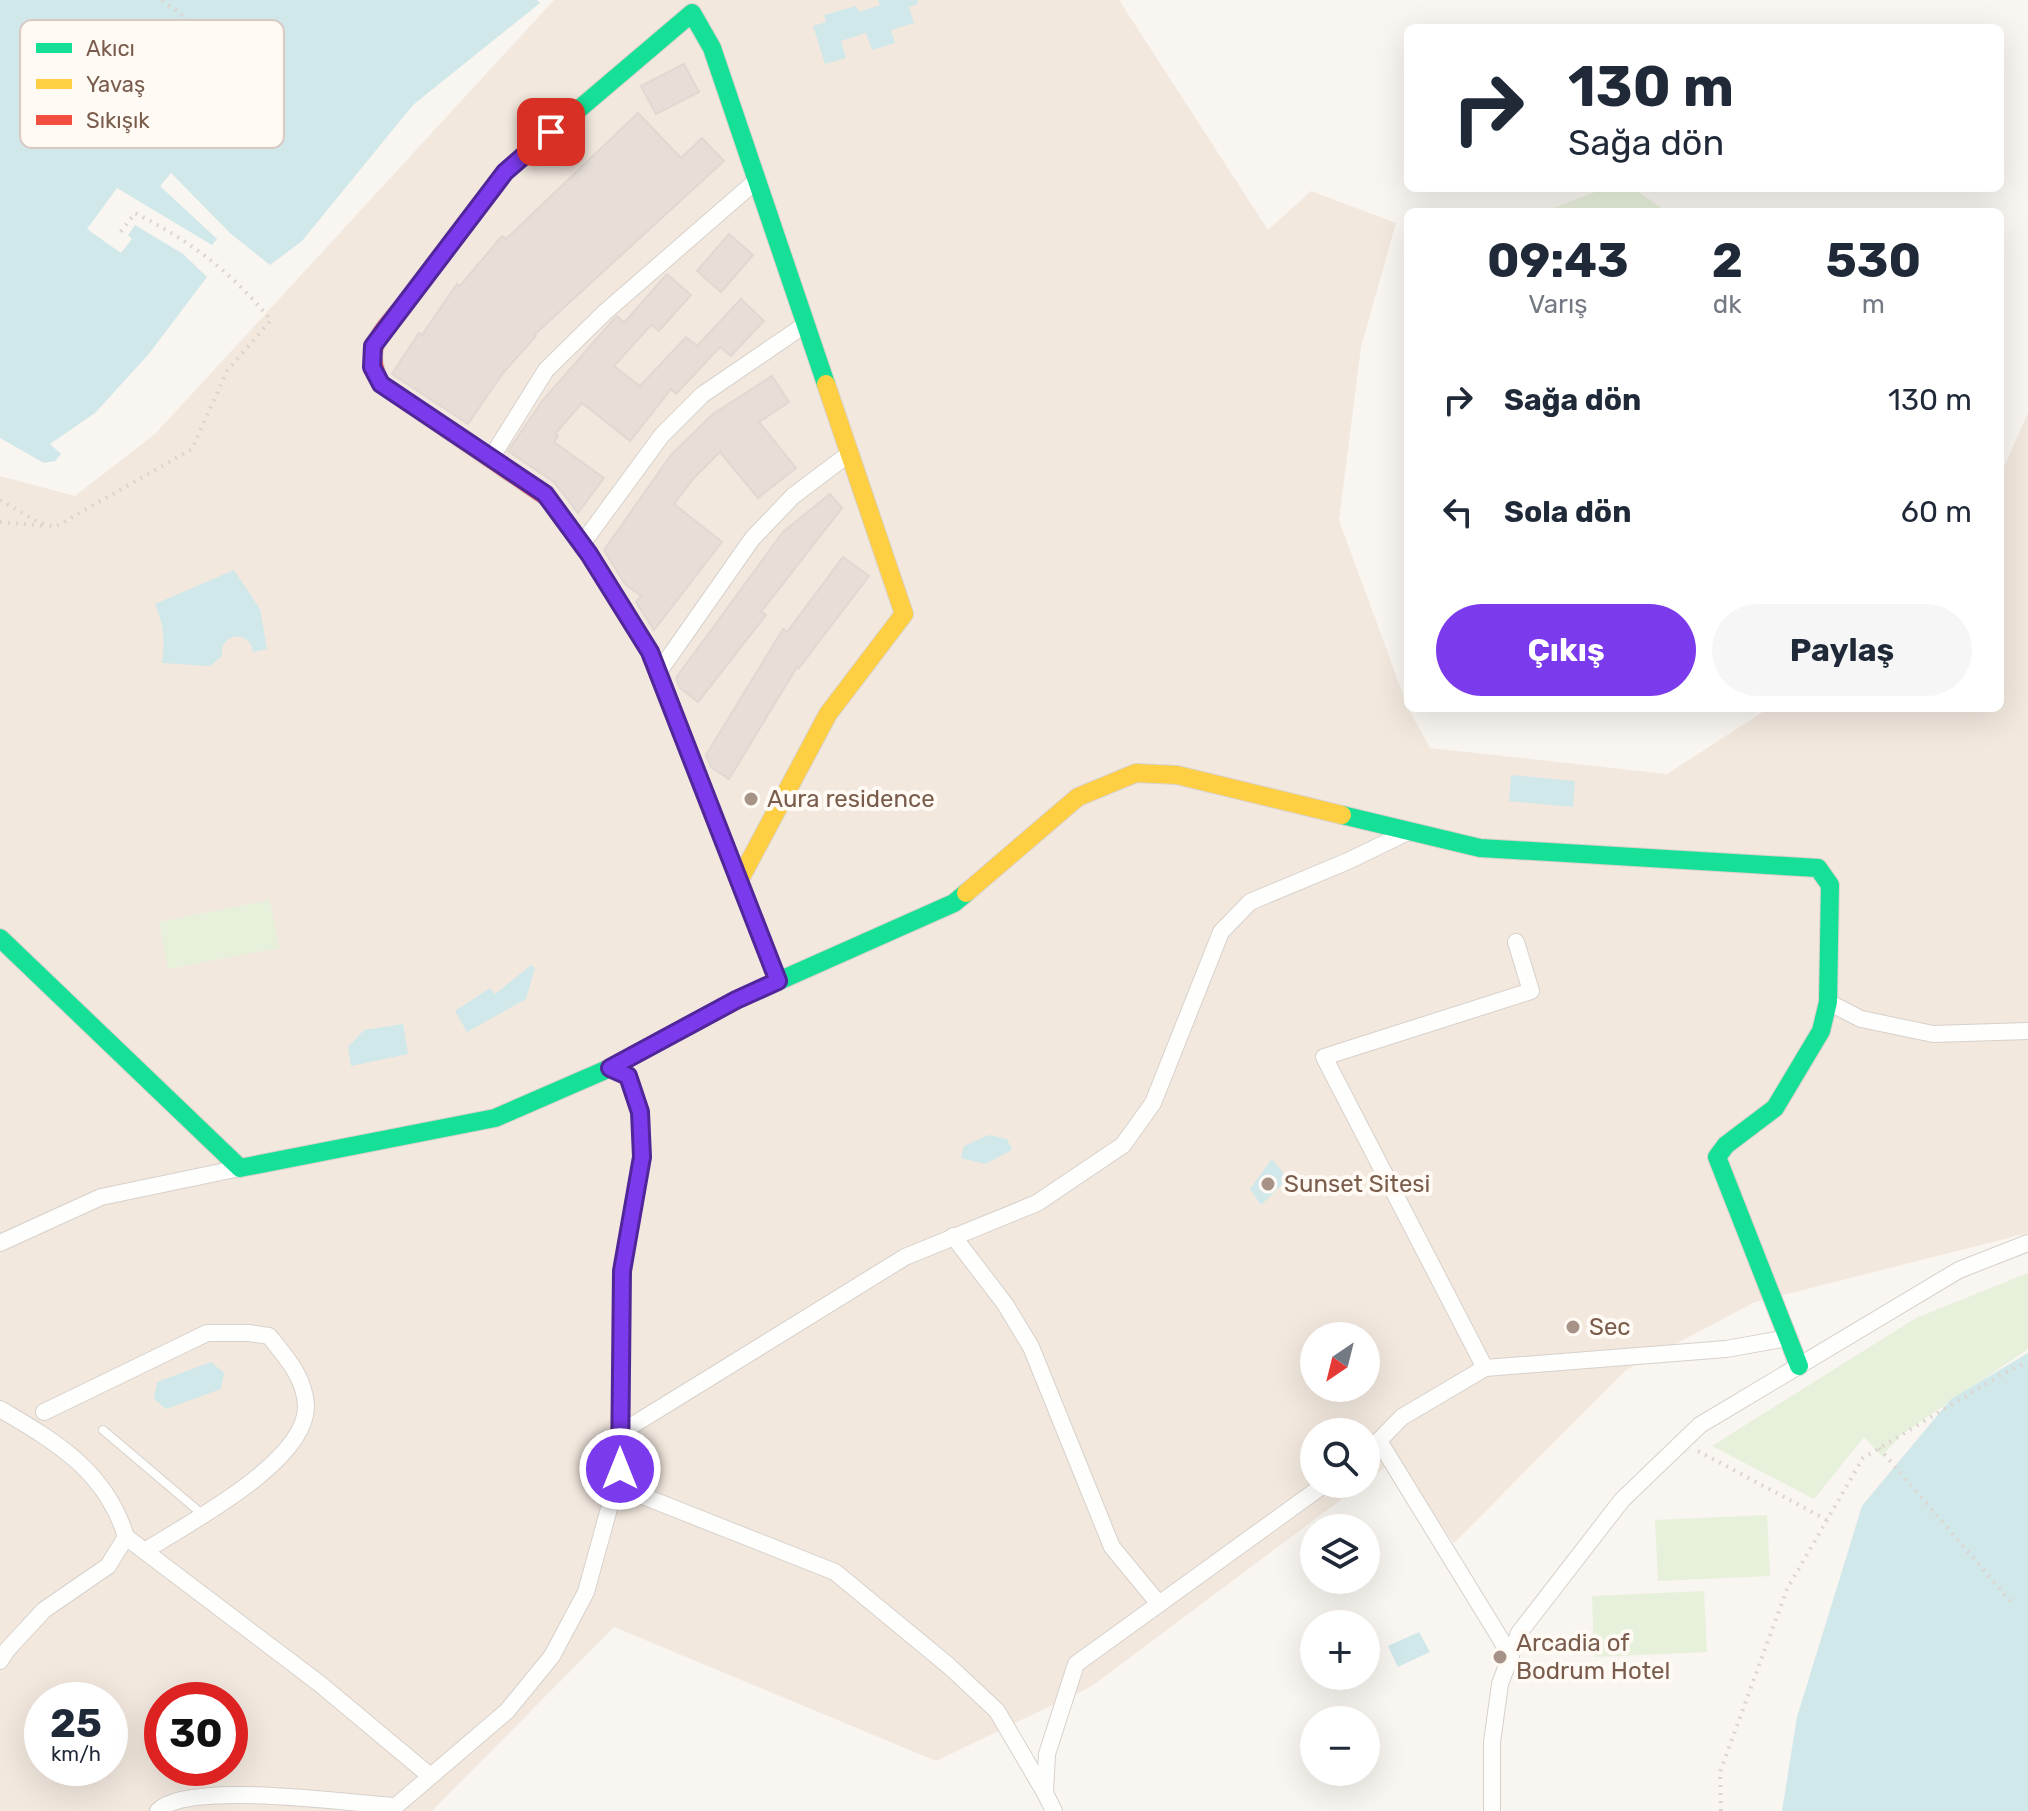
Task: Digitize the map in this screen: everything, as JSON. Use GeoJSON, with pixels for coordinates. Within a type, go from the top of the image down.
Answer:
{"type":"FeatureCollection","features":[{"type":"Feature","properties":{"kind":"street"},"geometry":{"type":"LineString","coordinates":[[739,881],[828,714],[904,614],[712,48],[692,13],[505,172],[373,346],[372,367],[381,384],[545,494],[582,544],[650,652],[658,673],[739,881],[778,981]]}},
{"type":"Feature","properties":{"kind":"street"},"geometry":{"type":"LineString","coordinates":[[491,458],[546,370],[604,313],[757,180]]}},
{"type":"Feature","properties":{"kind":"street"},"geometry":{"type":"LineString","coordinates":[[582,544],[662,435],[702,395],[806,324]]}},
{"type":"Feature","properties":{"kind":"street"},"geometry":{"type":"LineString","coordinates":[[658,673],[752,539],[793,496],[850,453]]}},
{"type":"Feature","properties":{"kind":"street"},"geometry":{"type":"LineString","coordinates":[[0,1243],[101,1197],[495,1118],[610,1068],[736,1000],[954,903],[1078,797],[1136,773],[1177,775],[1480,848],[1818,868],[1830,885],[1828,1002],[1821,1031],[1775,1108],[1726,1145],[1717,1157],[1799,1366]]}},
{"type":"Feature","properties":{"kind":"street"},"geometry":{"type":"LineString","coordinates":[[620,1433],[905,1257],[1037,1203],[1123,1145],[1153,1103],[1221,932],[1250,902],[1410,831]]}},
{"type":"Feature","properties":{"kind":"street"},"geometry":{"type":"LineString","coordinates":[[0,938],[240,1168]]}},
{"type":"Feature","properties":{"kind":"street"},"geometry":{"type":"LineString","coordinates":[[1485,1368],[1324,1057],[1531,991],[1516,942]]}},
{"type":"Feature","properties":{"kind":"street"},"geometry":{"type":"LineString","coordinates":[[1828,1002],[1861,1019],[1933,1034],[2028,1031]]}},
{"type":"Feature","properties":{"kind":"street"},"geometry":{"type":"LineString","coordinates":[[158,1811],[163,1806],[192,1797],[242,1794],[391,1808],[507,1711],[552,1656],[586,1592],[620,1469],[622,1271],[642,1157],[640,1112],[628,1076],[610,1068]]}},
{"type":"Feature","properties":{"kind":"street"},"geometry":{"type":"LineString","coordinates":[[953,1236],[1005,1304],[1031,1347],[1112,1547],[1159,1604]]}},
{"type":"Feature","properties":{"kind":"street"},"geometry":{"type":"LineString","coordinates":[[1492,1811],[1492,1742],[1500,1684],[1519,1633],[1622,1500],[1700,1425],[1959,1270],[2028,1243]]}},
{"type":"Feature","properties":{"kind":"street"},"geometry":{"type":"LineString","coordinates":[[44,1412],[207,1333],[269,1336],[296,1370],[306,1407],[297,1438],[267,1472],[145,1551]]}},
{"type":"Feature","properties":{"kind":"street"},"geometry":{"type":"LineString","coordinates":[[1380,1440],[1402,1417],[1485,1368],[1726,1349],[1788,1338]]}},
{"type":"Feature","properties":{"kind":"street"},"geometry":{"type":"LineString","coordinates":[[0,1409],[55,1442],[90,1472],[118,1509],[126,1537],[320,1684],[429,1775]]}},
{"type":"Feature","properties":{"kind":"street"},"geometry":{"type":"LineString","coordinates":[[1380,1443],[1511,1656]]}},
{"type":"Feature","properties":{"kind":"street"},"geometry":{"type":"LineString","coordinates":[[615,1485],[835,1572],[949,1666],[997,1711],[1054,1811]]}},
{"type":"Feature","properties":{"kind":"street"},"geometry":{"type":"LineString","coordinates":[[1045,1793],[1047,1754],[1076,1664],[1306,1498]]}},
{"type":"Feature","properties":{"kind":"street"},"geometry":{"type":"LineString","coordinates":[[0,1661],[44,1610],[108,1566],[126,1537]]}},
{"type":"Feature","properties":{"kind":"lane"},"geometry":{"type":"LineString","coordinates":[[103,1430],[202,1514]]}},
{"type":"Feature","properties":{"kind":"path"},"geometry":{"type":"LineString","coordinates":[[162,0],[188,20]]}},
{"type":"Feature","properties":{"kind":"path"},"geometry":{"type":"LineString","coordinates":[[0,522],[55,527],[192,449],[227,371],[271,320],[249,293],[220,266],[175,233],[135,213],[119,234]]}},
{"type":"Feature","properties":{"kind":"path"},"geometry":{"type":"LineString","coordinates":[[0,500],[38,522],[55,527]]}},
{"type":"Feature","properties":{"kind":"path"},"geometry":{"type":"LineString","coordinates":[[1721,1811],[1720,1772],[1781,1603],[1863,1458],[2004,1373],[2028,1362]]}},
{"type":"Feature","properties":{"kind":"path"},"geometry":{"type":"LineString","coordinates":[[1682,1442],[1827,1520]]}},
{"type":"Feature","properties":{"kind":"path"},"geometry":{"type":"LineString","coordinates":[[1879,1448],[2012,1603]]}},
{"type":"Feature","properties":{"kind":"shaded area"},"geometry":{"type":"Polygon","coordinates":[[[554,0],[1119,0],[1268,230],[1311,191],[1396,223],[1361,347],[1339,520],[1404,697],[1404,712],[1410,712],[1430,748],[1667,774],[1763,712],[2004,712],[2004,467],[2028,413],[2028,1233],[1755,1302],[1626,1370],[1454,1543],[1394,1461],[1380,1471],[1380,1418],[1300,1418],[1300,1498],[1343,1498],[1322,1514],[1300,1514],[1300,1530],[1092,1686],[936,1761],[614,1627],[432,1811],[0,1811],[0,476],[75,496],[155,434],[554,0]]]}},
{"type":"Feature","properties":{"kind":"green space"},"geometry":{"type":"Polygon","coordinates":[[[1595,192],[1639,192],[1661,208],[1554,208],[1595,192]]]}},
{"type":"Feature","properties":{"kind":"green space"},"geometry":{"type":"Polygon","coordinates":[[[270,900],[279,948],[168,969],[159,922],[270,900]]]}},
{"type":"Feature","properties":{"kind":"green space"},"geometry":{"type":"Polygon","coordinates":[[[2028,1273],[2028,1349],[1902,1434],[1882,1456],[1864,1437],[1814,1499],[1712,1446],[1916,1318],[2028,1273]]]}},
{"type":"Feature","properties":{"kind":"green space"},"geometry":{"type":"Polygon","coordinates":[[[1767,1515],[1770,1576],[1658,1581],[1655,1520],[1767,1515]]]}},
{"type":"Feature","properties":{"kind":"green space"},"geometry":{"type":"Polygon","coordinates":[[[1704,1591],[1707,1652],[1594,1657],[1592,1596],[1704,1591]]]}},
{"type":"Feature","properties":{"kind":"water"},"geometry":{"type":"Polygon","coordinates":[[[0,0],[537,0],[540,3],[413,105],[302,241],[270,265],[231,234],[171,173],[160,186],[217,239],[212,245],[117,188],[87,229],[121,253],[132,239],[128,235],[135,225],[183,254],[207,277],[148,355],[95,413],[50,444],[61,454],[55,461],[44,463],[0,438],[0,0]]]}},
{"type":"Feature","properties":{"kind":"water"},"geometry":{"type":"Polygon","coordinates":[[[878,0],[917,0],[918,4],[909,7],[914,23],[891,30],[895,43],[872,50],[866,33],[841,41],[846,58],[825,64],[813,26],[826,22],[824,15],[856,6],[859,12],[880,5],[878,0]]]}},
{"type":"Feature","properties":{"kind":"water"},"geometry":{"type":"Polygon","coordinates":[[[234,570],[260,609],[267,649],[253,652],[246,640],[235,637],[225,642],[222,656],[210,666],[162,663],[163,633],[155,604],[234,570]]]}},
{"type":"Feature","properties":{"kind":"water"},"geometry":{"type":"Polygon","coordinates":[[[1511,775],[1575,781],[1573,807],[1509,801],[1511,775]]]}},
{"type":"Feature","properties":{"kind":"water"},"geometry":{"type":"Polygon","coordinates":[[[531,965],[535,968],[526,999],[467,1032],[455,1011],[490,988],[495,994],[531,965]]]}},
{"type":"Feature","properties":{"kind":"water"},"geometry":{"type":"Polygon","coordinates":[[[403,1024],[408,1054],[351,1066],[348,1047],[364,1030],[403,1024]]]}},
{"type":"Feature","properties":{"kind":"water"},"geometry":{"type":"Polygon","coordinates":[[[989,1135],[1007,1139],[1012,1150],[985,1164],[961,1158],[964,1146],[989,1135]]]}},
{"type":"Feature","properties":{"kind":"water","name":"Sunset Sitesi"},"geometry":{"type":"Polygon","coordinates":[[[1272,1159],[1288,1179],[1261,1205],[1250,1189],[1272,1159]]]}},
{"type":"Feature","properties":{"kind":"water"},"geometry":{"type":"Polygon","coordinates":[[[2028,1353],[2028,1811],[1782,1811],[1797,1717],[1862,1506],[1951,1399],[2028,1353]]]}},
{"type":"Feature","properties":{"kind":"water"},"geometry":{"type":"Polygon","coordinates":[[[211,1362],[224,1373],[221,1389],[166,1409],[154,1399],[157,1382],[211,1362]]]}},
{"type":"Feature","properties":{"kind":"water"},"geometry":{"type":"Polygon","coordinates":[[[1419,1632],[1430,1652],[1398,1667],[1388,1646],[1419,1632]]]}},
{"type":"Feature","properties":{"kind":"building"},"geometry":{"type":"Polygon","coordinates":[[[684,64],[699,92],[656,114],[641,86],[684,64]]]}},
{"type":"Feature","properties":{"kind":"building"},"geometry":{"type":"Polygon","coordinates":[[[638,113],[681,158],[702,138],[724,161],[534,335],[468,424],[392,374],[457,284],[460,286],[502,236],[506,239],[638,113]]]}},
{"type":"Feature","properties":{"kind":"building"},"geometry":{"type":"Polygon","coordinates":[[[729,234],[753,255],[721,292],[697,271],[729,234]]]}},
{"type":"Feature","properties":{"kind":"building"},"geometry":{"type":"Polygon","coordinates":[[[667,274],[691,295],[659,331],[651,325],[614,366],[640,386],[686,337],[697,346],[741,299],[764,321],[731,356],[720,347],[676,394],[671,389],[630,441],[582,403],[555,434],[558,436],[554,442],[604,478],[578,513],[554,482],[508,451],[542,401],[613,320],[617,316],[624,323],[667,274]]]}},
{"type":"Feature","properties":{"kind":"building"},"geometry":{"type":"Polygon","coordinates":[[[772,376],[789,402],[759,422],[796,468],[758,498],[720,452],[694,478],[674,504],[722,542],[654,630],[636,602],[641,596],[625,584],[604,550],[671,455],[713,414],[772,376]]]}},
{"type":"Feature","properties":{"kind":"building"},"geometry":{"type":"Polygon","coordinates":[[[830,494],[842,508],[761,612],[766,615],[698,702],[680,688],[676,678],[783,532],[830,494]]]}},
{"type":"Feature","properties":{"kind":"building"},"geometry":{"type":"Polygon","coordinates":[[[843,557],[869,576],[797,667],[729,779],[711,767],[706,755],[783,629],[787,632],[843,557]]]}},
{"type":"Feature","properties":{"kind":"traffic: fast"},"geometry":{"type":"LineString","coordinates":[[406,302],[505,172],[692,13],[712,48],[826,384]]}},
{"type":"Feature","properties":{"kind":"traffic: fast"},"geometry":{"type":"LineString","coordinates":[[548,498],[589,554],[650,652],[778,981]]}},
{"type":"Feature","properties":{"kind":"traffic: fast"},"geometry":{"type":"LineString","coordinates":[[1342,815],[1480,848],[1818,868],[1830,885],[1828,1002],[1821,1031],[1775,1108],[1726,1145],[1717,1157],[1799,1366]]}},
{"type":"Feature","properties":{"kind":"traffic: fast"},"geometry":{"type":"LineString","coordinates":[[0,938],[240,1168],[495,1118],[610,1068],[736,1000],[954,903],[966,893]]}},
{"type":"Feature","properties":{"kind":"traffic: slow"},"geometry":{"type":"LineString","coordinates":[[739,881],[828,714],[904,614],[826,384]]}},
{"type":"Feature","properties":{"kind":"traffic: slow"},"geometry":{"type":"LineString","coordinates":[[966,893],[1078,797],[1136,773],[1177,775],[1342,815]]}},
{"type":"Feature","properties":{"kind":"traffic: jam"},"geometry":{"type":"LineString","coordinates":[[406,302],[383,331],[374,349],[375,371],[381,384],[548,498]]}},
{"type":"Feature","properties":{"kind":"place","name":"Aura residence"},"geometry":{"type":"Point","coordinates":[751,799]}},
{"type":"Feature","properties":{"kind":"place","name":"Sunset Sitesi"},"geometry":{"type":"Point","coordinates":[1268,1184]}},
{"type":"Feature","properties":{"kind":"place","name":"Sec"},"geometry":{"type":"Point","coordinates":[1573,1327]}},
{"type":"Feature","properties":{"kind":"place","name":"Arcadia of Bodrum Hotel"},"geometry":{"type":"Point","coordinates":[1500,1657]}},
{"type":"Feature","properties":{"kind":"route"},"geometry":{"type":"LineString","coordinates":[[551,132],[505,172],[373,346],[372,367],[381,384],[545,494],[589,554],[650,652],[778,981],[736,1000],[610,1068],[628,1076],[640,1112],[642,1157],[622,1271],[620,1469]]}}]}
